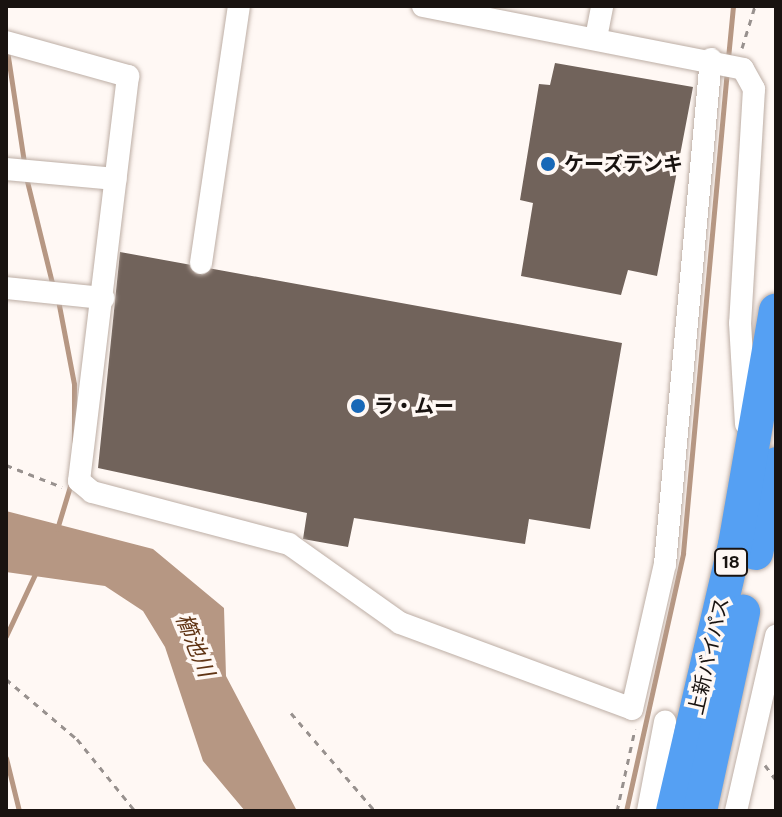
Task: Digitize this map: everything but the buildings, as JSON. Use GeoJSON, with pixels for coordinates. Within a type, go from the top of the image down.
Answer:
{"type":"FeatureCollection","features":[{"type":"Feature","properties":{"kind":"highway","name":"上新バイパス"},"geometry":{"type":"LineString","coordinates":[[700,811],[763,464],[776,311]]}},
{"type":"Feature","properties":{"kind":"highway","name":"上新バイパス"},"geometry":{"type":"LineString","coordinates":[[673,811],[763,464]]}},
{"type":"Feature","properties":{"kind":"street"},"geometry":{"type":"LineString","coordinates":[[201,263],[239,6]]}},
{"type":"Feature","properties":{"kind":"street"},"geometry":{"type":"LineString","coordinates":[[423,6],[735,62],[754,89],[740,323],[763,464]]}},
{"type":"Feature","properties":{"kind":"street"},"geometry":{"type":"LineString","coordinates":[[596,38],[602,6]]}},
{"type":"Feature","properties":{"kind":"street"},"geometry":{"type":"LineString","coordinates":[[6,42],[128,76],[79,481],[92,492],[289,544],[400,623],[669,724],[648,811]]}},
{"type":"Feature","properties":{"kind":"street"},"geometry":{"type":"LineString","coordinates":[[636,710],[665,564],[711,59]]}},
{"type":"Feature","properties":{"kind":"street"},"geometry":{"type":"LineString","coordinates":[[6,169],[116,179]]}},
{"type":"Feature","properties":{"kind":"street"},"geometry":{"type":"LineString","coordinates":[[6,288],[103,298]]}},
{"type":"Feature","properties":{"kind":"street"},"geometry":{"type":"LineString","coordinates":[[736,811],[776,636]]}},
{"type":"Feature","properties":{"kind":"path"},"geometry":{"type":"LineString","coordinates":[[735,62],[755,6]]}},
{"type":"Feature","properties":{"kind":"path"},"geometry":{"type":"LineString","coordinates":[[6,465],[62,487]]}},
{"type":"Feature","properties":{"kind":"path"},"geometry":{"type":"LineString","coordinates":[[6,679],[77,739],[135,811]]}},
{"type":"Feature","properties":{"kind":"path"},"geometry":{"type":"LineString","coordinates":[[617,811],[636,710]]}},
{"type":"Feature","properties":{"kind":"path"},"geometry":{"type":"LineString","coordinates":[[291,713],[375,811]]}},
{"type":"Feature","properties":{"kind":"water","name":"櫛池川"},"geometry":{"type":"Polygon","coordinates":[[[6,511],[153,549],[224,608],[226,676],[297,811],[245,811],[203,761],[165,647],[143,611],[105,586],[6,572],[6,511]]]}},
{"type":"Feature","properties":{"kind":"waterway"},"geometry":{"type":"LineString","coordinates":[[728,58],[733,6]]}},
{"type":"Feature","properties":{"kind":"waterway"},"geometry":{"type":"LineString","coordinates":[[7,50],[24,163]]}},
{"type":"Feature","properties":{"kind":"waterway"},"geometry":{"type":"LineString","coordinates":[[626,811],[683,553],[727,72]]}},
{"type":"Feature","properties":{"kind":"waterway"},"geometry":{"type":"LineString","coordinates":[[26,177],[53,287]]}},
{"type":"Feature","properties":{"kind":"waterway"},"geometry":{"type":"LineString","coordinates":[[58,300],[74,384],[74,441]]}},
{"type":"Feature","properties":{"kind":"waterway"},"geometry":{"type":"LineString","coordinates":[[57,529],[71,483]]}},
{"type":"Feature","properties":{"kind":"waterway"},"geometry":{"type":"LineString","coordinates":[[6,636],[35,574]]}},
{"type":"Feature","properties":{"kind":"waterway"},"geometry":{"type":"LineString","coordinates":[[6,758],[19,811]]}},
{"type":"Feature","properties":{"kind":"place","name":"ケーズテンキ"},"geometry":{"type":"Point","coordinates":[548,164]}},
{"type":"Feature","properties":{"kind":"place","name":"ラ・ムー"},"geometry":{"type":"Point","coordinates":[358,406]}}]}
